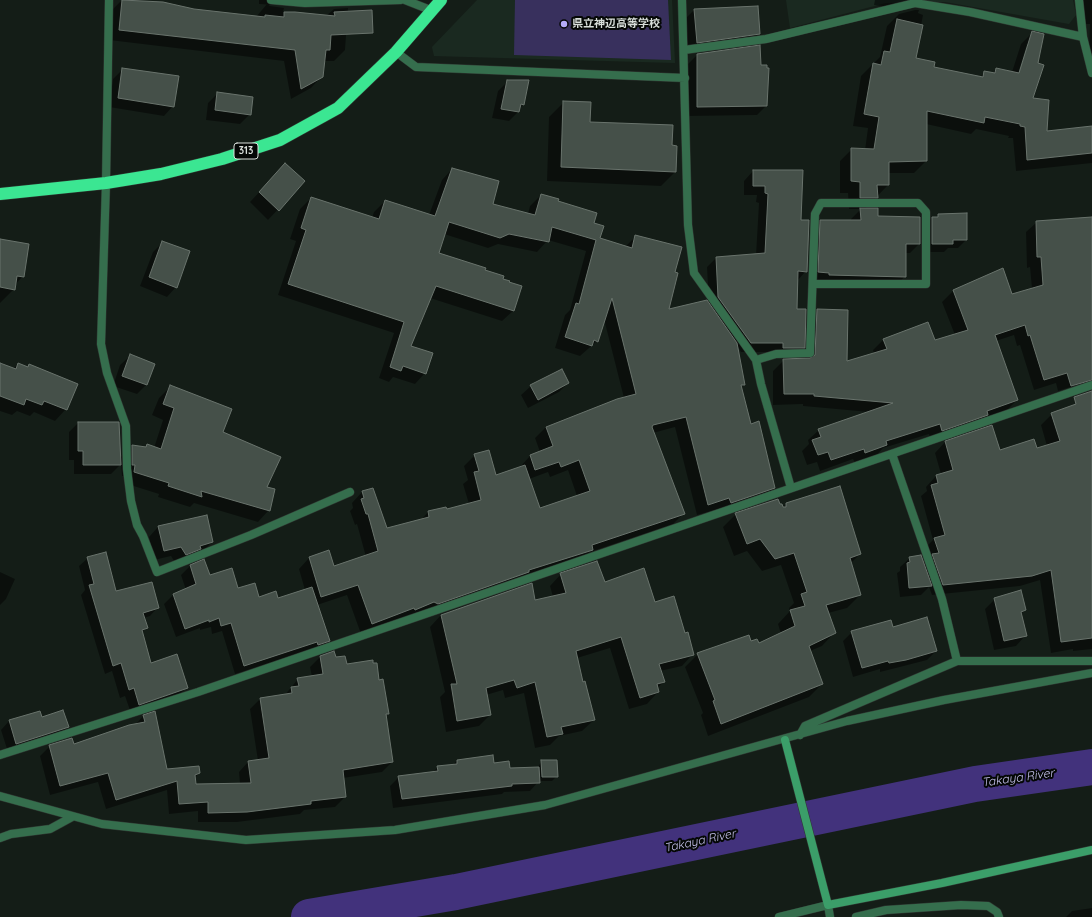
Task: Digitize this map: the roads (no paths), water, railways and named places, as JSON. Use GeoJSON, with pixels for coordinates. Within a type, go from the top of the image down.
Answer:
{"type":"FeatureCollection","features":[{"type":"Feature","properties":{"kind":"highway","name":"313"},"geometry":{"type":"LineString","coordinates":[[0,194],[106,183],[161,174],[214,161],[280,140],[338,108],[396,52],[441,0]]}},
{"type":"Feature","properties":{"kind":"street"},"geometry":{"type":"LineString","coordinates":[[109,0],[106,183],[101,344],[106,373],[126,426],[127,470],[136,525],[143,536],[157,572],[251,535],[350,492]]}},
{"type":"Feature","properties":{"kind":"street"},"geometry":{"type":"LineString","coordinates":[[271,0],[305,3],[401,0]]}},
{"type":"Feature","properties":{"kind":"street"},"geometry":{"type":"LineString","coordinates":[[405,0],[433,11]]}},
{"type":"Feature","properties":{"kind":"street"},"geometry":{"type":"LineString","coordinates":[[682,0],[688,225],[694,273],[756,360],[761,384],[791,488]]}},
{"type":"Feature","properties":{"kind":"street"},"geometry":{"type":"LineString","coordinates":[[1079,0],[1083,37],[1092,73]]}},
{"type":"Feature","properties":{"kind":"street"},"geometry":{"type":"LineString","coordinates":[[684,50],[766,39],[914,3],[970,12],[1083,37]]}},
{"type":"Feature","properties":{"kind":"street"},"geometry":{"type":"LineString","coordinates":[[396,52],[416,67],[685,78]]}},
{"type":"Feature","properties":{"kind":"street"},"geometry":{"type":"LineString","coordinates":[[756,360],[776,354],[810,353],[815,214],[821,203],[918,202],[926,212],[926,284],[813,284]]}},
{"type":"Feature","properties":{"kind":"street"},"geometry":{"type":"LineString","coordinates":[[0,755],[198,692],[1092,385]]}},
{"type":"Feature","properties":{"kind":"street"},"geometry":{"type":"LineString","coordinates":[[892,454],[942,600],[957,661]]}},
{"type":"Feature","properties":{"kind":"street"},"geometry":{"type":"LineString","coordinates":[[800,735],[805,726],[957,661],[1092,661]]}},
{"type":"Feature","properties":{"kind":"street"},"geometry":{"type":"LineString","coordinates":[[0,796],[102,824],[246,840],[394,830],[545,805],[847,722],[944,700],[1092,673]]}},
{"type":"Feature","properties":{"kind":"street"},"geometry":{"type":"LineString","coordinates":[[784,740],[830,917]]}},
{"type":"Feature","properties":{"kind":"street"},"geometry":{"type":"LineString","coordinates":[[0,838],[11,834],[50,829],[72,817]]}},
{"type":"Feature","properties":{"kind":"street"},"geometry":{"type":"LineString","coordinates":[[779,917],[828,905],[942,883],[1092,850]]}},
{"type":"Feature","properties":{"kind":"street"},"geometry":{"type":"LineString","coordinates":[[856,917],[886,910],[961,905],[988,906],[997,912],[999,917]]}},
{"type":"Feature","properties":{"kind":"waterway","name":"Takaya River"},"geometry":{"type":"LineString","coordinates":[[309,917],[456,892],[975,784],[1092,767]]}},
{"type":"Feature","properties":{"kind":"place","name":"県立神辺高等学校"},"geometry":{"type":"Point","coordinates":[564,24]}}]}
